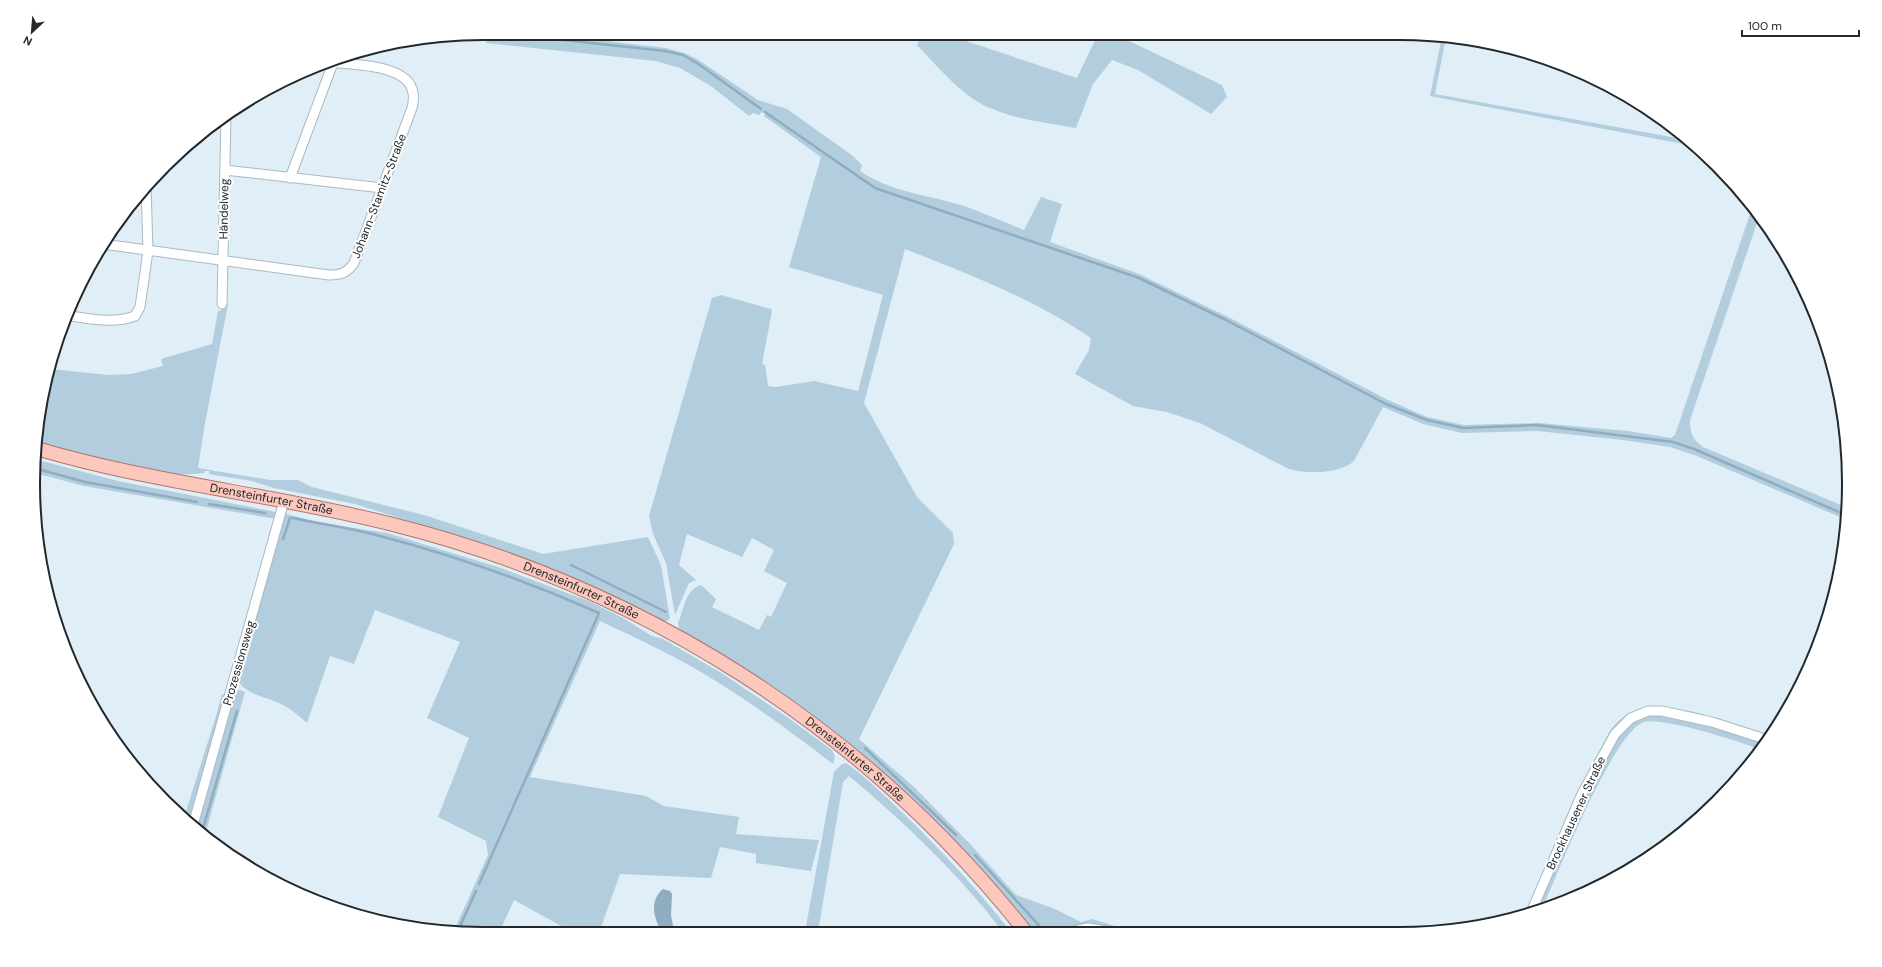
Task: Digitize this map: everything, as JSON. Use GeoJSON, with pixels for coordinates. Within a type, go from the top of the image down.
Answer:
{"type":"FeatureCollection","features":[{"type":"Feature","properties":{"kind":"main road","name":"Drensteinfurter Straße"},"geometry":{"type":"LineString","coordinates":[[41,450],[121,471],[284,501],[389,523],[504,558],[554,576],[614,602],[669,630],[729,666],[793,709],[846,750],[898,794],[942,837],[1005,906],[1022,927]]}},
{"type":"Feature","properties":{"kind":"street","name":"Johann-Stamitz-Straße"},"geometry":{"type":"LineString","coordinates":[[110,245],[223,261],[340,275],[348,271],[354,263],[412,108],[413,92],[406,80],[396,73],[384,68],[341,64]]}},
{"type":"Feature","properties":{"kind":"street"},"geometry":{"type":"LineString","coordinates":[[290,178],[328,69]]}},
{"type":"Feature","properties":{"kind":"street","name":"Händelweg"},"geometry":{"type":"LineString","coordinates":[[222,304],[226,123]]}},
{"type":"Feature","properties":{"kind":"street"},"geometry":{"type":"LineString","coordinates":[[225,170],[382,188]]}},
{"type":"Feature","properties":{"kind":"street"},"geometry":{"type":"LineString","coordinates":[[73,316],[87,319],[124,320],[135,316],[140,307],[148,251],[146,196]]}},
{"type":"Feature","properties":{"kind":"street","name":"Prozessionsweg"},"geometry":{"type":"LineString","coordinates":[[194,820],[284,501]]}},
{"type":"Feature","properties":{"kind":"street","name":"Brockhausener Straße"},"geometry":{"type":"LineString","coordinates":[[1534,905],[1582,794],[1615,734],[1631,718],[1648,711],[1662,711],[1712,722],[1761,738]]}},
{"type":"Feature","properties":{"kind":"shaded area"},"geometry":{"type":"Polygon","coordinates":[[[486,40],[597,40],[666,48],[684,53],[697,59],[758,100],[787,109],[853,156],[862,165],[860,171],[884,184],[964,206],[1024,230],[1041,197],[1062,204],[1050,242],[1139,274],[1226,316],[1388,400],[1427,417],[1464,425],[1539,423],[1628,431],[1671,438],[1675,435],[1750,214],[1757,223],[1690,420],[1690,429],[1696,441],[1703,447],[1841,505],[1841,517],[1697,456],[1670,447],[1623,440],[1538,431],[1462,433],[1423,424],[1383,407],[1354,461],[1348,465],[1332,471],[1323,472],[1305,472],[1289,469],[1200,423],[1167,412],[1133,406],[1075,374],[1089,350],[1091,338],[1024,299],[1001,288],[905,249],[864,403],[917,497],[953,533],[954,544],[859,739],[914,787],[971,845],[1016,895],[1055,909],[1081,922],[1092,919],[1118,927],[1031,927],[950,839],[891,782],[860,755],[828,729],[771,687],[738,665],[690,637],[679,628],[678,623],[688,596],[696,587],[701,585],[716,599],[712,607],[759,630],[767,615],[771,617],[787,583],[764,571],[774,550],[752,538],[742,557],[687,534],[679,565],[696,580],[689,583],[675,615],[666,563],[653,534],[649,516],[712,298],[721,295],[771,309],[772,311],[762,364],[765,365],[768,386],[776,387],[814,381],[858,391],[883,295],[789,267],[821,157],[764,116],[765,114],[762,112],[759,115],[753,113],[749,116],[711,86],[680,68],[656,61],[486,43],[486,40]]]}},
{"type":"Feature","properties":{"kind":"shaded area"},"geometry":{"type":"Polygon","coordinates":[[[919,40],[963,40],[1077,78],[1095,40],[1127,40],[1222,85],[1227,97],[1211,114],[1138,70],[1112,60],[1093,84],[1076,128],[1025,119],[984,105],[963,91],[943,73],[917,45],[919,40]]]}},
{"type":"Feature","properties":{"kind":"shaded area"},"geometry":{"type":"Polygon","coordinates":[[[1441,42],[1445,43],[1435,94],[1675,138],[1683,144],[1430,96],[1441,42]]]}},
{"type":"Feature","properties":{"kind":"shaded area"},"geometry":{"type":"Polygon","coordinates":[[[224,304],[228,304],[205,423],[198,468],[270,480],[298,480],[312,487],[424,515],[543,554],[648,537],[661,565],[670,619],[664,622],[639,608],[565,574],[506,552],[355,504],[274,488],[252,481],[209,474],[209,471],[205,471],[204,473],[184,474],[141,470],[97,461],[42,446],[44,426],[55,369],[109,375],[131,374],[163,366],[161,359],[212,344],[218,311],[221,311],[224,304]]]}},
{"type":"Feature","properties":{"kind":"shaded area"},"geometry":{"type":"Polygon","coordinates":[[[41,461],[118,481],[276,512],[276,519],[84,486],[40,474],[41,461]]]}},
{"type":"Feature","properties":{"kind":"shaded area"},"geometry":{"type":"Polygon","coordinates":[[[286,514],[322,523],[387,533],[501,568],[591,602],[623,618],[652,636],[663,639],[723,674],[787,717],[832,750],[835,757],[833,764],[763,712],[705,674],[600,621],[530,777],[646,796],[664,806],[739,817],[736,834],[819,840],[811,871],[756,863],[756,854],[720,847],[711,878],[620,874],[601,927],[563,927],[514,900],[502,927],[456,926],[488,855],[486,841],[438,817],[469,738],[427,718],[460,642],[375,610],[354,664],[330,656],[307,723],[285,706],[248,690],[238,681],[286,514]]]}},
{"type":"Feature","properties":{"kind":"shaded area"},"geometry":{"type":"Polygon","coordinates":[[[240,690],[245,692],[207,829],[197,822],[235,691],[240,690]]]}},
{"type":"Feature","properties":{"kind":"shaded area"},"geometry":{"type":"Polygon","coordinates":[[[222,694],[227,696],[192,817],[186,812],[222,694]]]}},
{"type":"Feature","properties":{"kind":"shaded area"},"geometry":{"type":"Polygon","coordinates":[[[1648,706],[1678,709],[1724,720],[1764,735],[1662,709],[1620,724],[1531,906],[1528,907],[1577,792],[1610,731],[1626,715],[1648,706]]]}},
{"type":"Feature","properties":{"kind":"shaded area"},"geometry":{"type":"Polygon","coordinates":[[[1647,714],[1679,717],[1760,740],[1754,747],[1683,726],[1654,721],[1644,722],[1632,731],[1618,750],[1603,776],[1573,837],[1545,901],[1537,904],[1584,795],[1617,735],[1633,719],[1647,714]]]}},
{"type":"Feature","properties":{"kind":"shaded area"},"geometry":{"type":"Polygon","coordinates":[[[846,763],[862,775],[906,816],[973,886],[1007,927],[999,927],[968,889],[930,849],[890,811],[849,776],[843,782],[819,927],[806,927],[834,772],[842,764],[846,763]]]}},
{"type":"Feature","properties":{"kind":"shaded area"},"geometry":{"type":"Polygon","coordinates":[[[663,889],[670,891],[672,894],[672,927],[659,927],[656,920],[654,904],[663,889]]]}},
{"type":"Feature","properties":{"kind":"waterway"},"geometry":{"type":"LineString","coordinates":[[564,40],[665,51],[683,55],[697,63],[761,109]]}},
{"type":"Feature","properties":{"kind":"waterway"},"geometry":{"type":"LineString","coordinates":[[765,112],[875,188],[1139,278],[1226,320],[1386,404],[1427,420],[1463,428],[1537,425],[1673,442],[1694,449],[1841,513]]}},
{"type":"Feature","properties":{"kind":"waterway"},"geometry":{"type":"LineString","coordinates":[[40,470],[85,482],[197,502]]}},
{"type":"Feature","properties":{"kind":"waterway"},"geometry":{"type":"LineString","coordinates":[[209,504],[265,513]]}},
{"type":"Feature","properties":{"kind":"waterway"},"geometry":{"type":"LineString","coordinates":[[283,539],[290,518],[366,533],[461,560],[545,590],[599,613],[479,884]]}},
{"type":"Feature","properties":{"kind":"waterway"},"geometry":{"type":"LineString","coordinates":[[571,565],[666,612]]}},
{"type":"Feature","properties":{"kind":"waterway"},"geometry":{"type":"LineString","coordinates":[[204,827],[237,711]]}},
{"type":"Feature","properties":{"kind":"waterway"},"geometry":{"type":"LineString","coordinates":[[865,748],[956,835]]}},
{"type":"Feature","properties":{"kind":"waterway"},"geometry":{"type":"LineString","coordinates":[[975,855],[1040,927]]}},
{"type":"Feature","properties":{"kind":"waterway"},"geometry":{"type":"LineString","coordinates":[[460,926],[476,891]]}}]}
